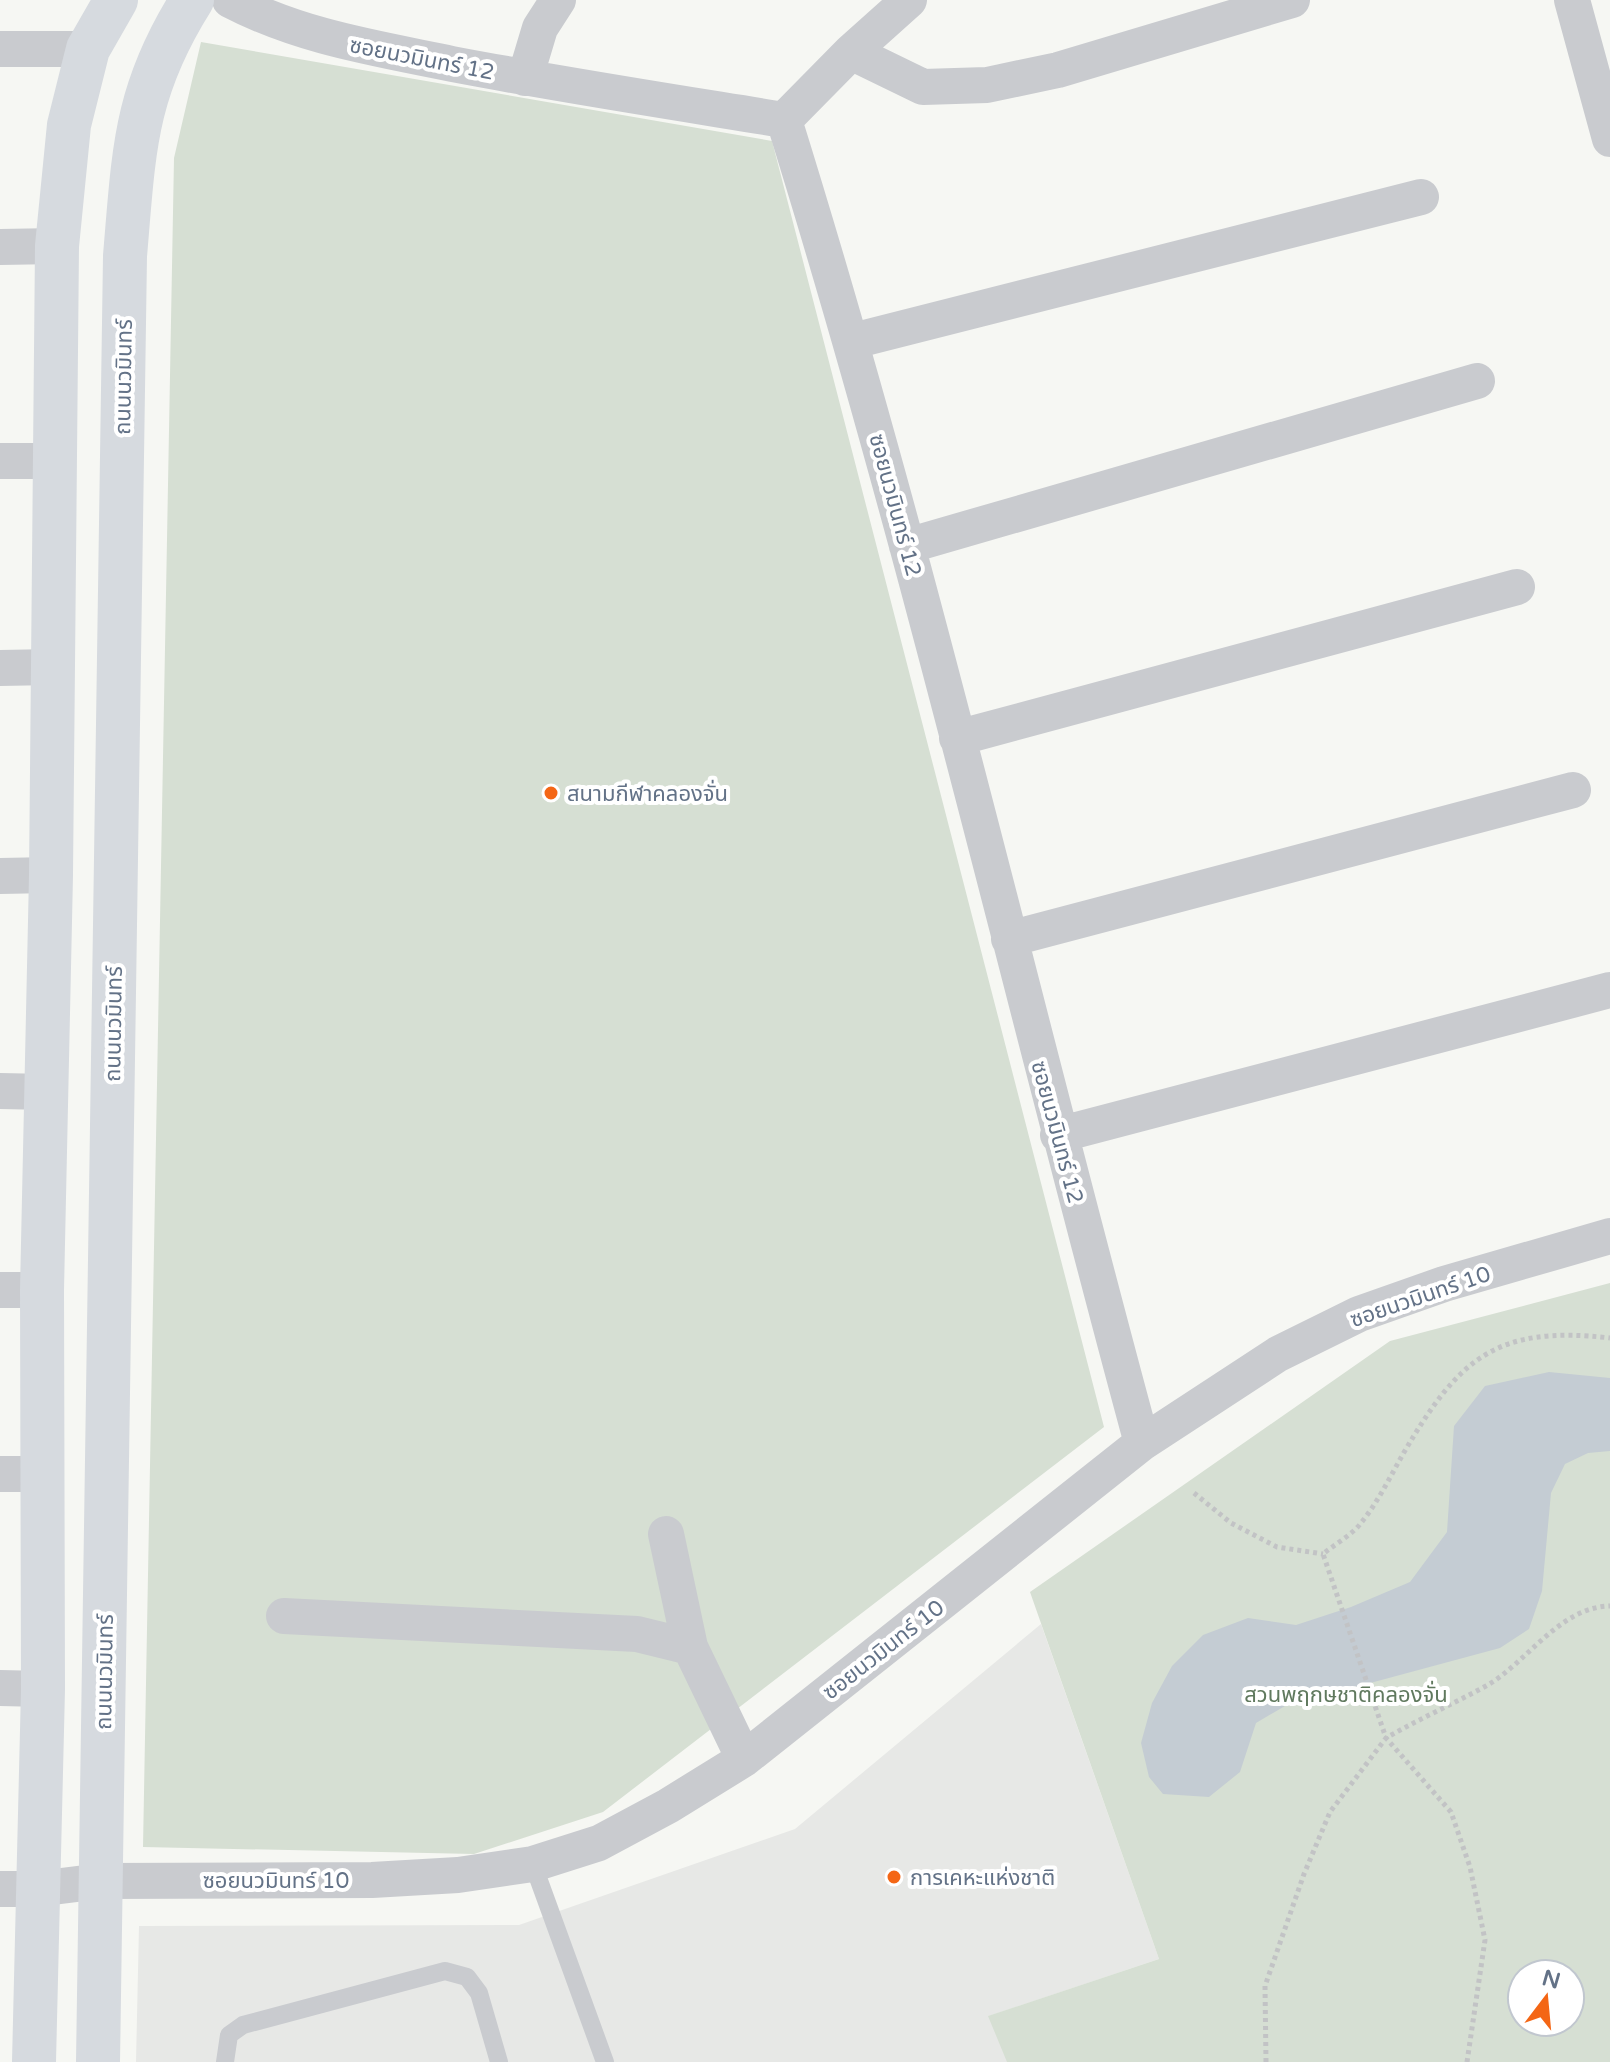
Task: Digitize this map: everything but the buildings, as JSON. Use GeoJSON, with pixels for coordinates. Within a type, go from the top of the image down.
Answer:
{"type":"FeatureCollection","features":[{"type":"Feature","properties":{"kind":"main road"},"geometry":{"type":"LineString","coordinates":[[34,2062],[19,1889],[43,1689],[44,1474],[21,1290],[47,1092],[57,246],[69,125],[88,49],[116,0]]}},
{"type":"Feature","properties":{"kind":"main road","name":"ถนนนวมินทร์"},"geometry":{"type":"LineString","coordinates":[[98,2062],[125,256],[135,132],[149,83],[171,34],[192,0]]}},
{"type":"Feature","properties":{"kind":"street","name":"ซอยนวมินทร์ 12"},"geometry":{"type":"LineString","coordinates":[[230,0],[269,20],[318,37],[525,78],[784,120],[853,341],[1058,1135],[1142,1443]]}},
{"type":"Feature","properties":{"kind":"street"},"geometry":{"type":"LineString","coordinates":[[525,78],[540,28],[558,0]]}},
{"type":"Feature","properties":{"kind":"street"},"geometry":{"type":"LineString","coordinates":[[784,120],[851,52],[909,0]]}},
{"type":"Feature","properties":{"kind":"street"},"geometry":{"type":"LineString","coordinates":[[851,52],[923,87],[987,85],[1058,70],[1292,0]]}},
{"type":"Feature","properties":{"kind":"street"},"geometry":{"type":"LineString","coordinates":[[1572,0],[1601,72],[1610,139]]}},
{"type":"Feature","properties":{"kind":"street"},"geometry":{"type":"LineString","coordinates":[[0,49],[88,49]]}},
{"type":"Feature","properties":{"kind":"street"},"geometry":{"type":"LineString","coordinates":[[853,341],[1421,197]]}},
{"type":"Feature","properties":{"kind":"street"},"geometry":{"type":"LineString","coordinates":[[0,247],[57,246]]}},
{"type":"Feature","properties":{"kind":"street"},"geometry":{"type":"LineString","coordinates":[[907,546],[1477,381]]}},
{"type":"Feature","properties":{"kind":"street"},"geometry":{"type":"LineString","coordinates":[[0,461],[55,461]]}},
{"type":"Feature","properties":{"kind":"street"},"geometry":{"type":"LineString","coordinates":[[957,738],[1517,587]]}},
{"type":"Feature","properties":{"kind":"street"},"geometry":{"type":"LineString","coordinates":[[0,668],[53,667]]}},
{"type":"Feature","properties":{"kind":"street"},"geometry":{"type":"LineString","coordinates":[[1009,939],[1573,790]]}},
{"type":"Feature","properties":{"kind":"street"},"geometry":{"type":"LineString","coordinates":[[0,876],[51,875]]}},
{"type":"Feature","properties":{"kind":"street"},"geometry":{"type":"LineString","coordinates":[[1058,1135],[1610,990]]}},
{"type":"Feature","properties":{"kind":"street"},"geometry":{"type":"LineString","coordinates":[[0,1091],[47,1092]]}},
{"type":"Feature","properties":{"kind":"street","name":"ซอยนวมินทร์ 10"},"geometry":{"type":"LineString","coordinates":[[19,1889],[101,1881],[372,1880],[458,1875],[533,1864],[599,1843],[668,1806],[744,1759],[1142,1443],[1278,1354],[1359,1314],[1444,1284],[1610,1236]]}},
{"type":"Feature","properties":{"kind":"street"},"geometry":{"type":"LineString","coordinates":[[0,1474],[44,1474]]}},
{"type":"Feature","properties":{"kind":"street"},"geometry":{"type":"LineString","coordinates":[[666,1534],[690,1647],[744,1759]]}},
{"type":"Feature","properties":{"kind":"street"},"geometry":{"type":"LineString","coordinates":[[284,1616],[637,1634],[690,1647]]}},
{"type":"Feature","properties":{"kind":"street"},"geometry":{"type":"LineString","coordinates":[[0,1688],[43,1689]]}},
{"type":"Feature","properties":{"kind":"lane"},"geometry":{"type":"LineString","coordinates":[[533,1864],[605,2062]]}},
{"type":"Feature","properties":{"kind":"lane"},"geometry":{"type":"LineString","coordinates":[[225,2062],[229,2035],[243,2025],[445,1971],[467,1977],[479,1993],[499,2062]]}},
{"type":"Feature","properties":{"kind":"path"},"geometry":{"type":"LineString","coordinates":[[1194,1493],[1231,1523],[1277,1547],[1323,1554],[1360,1524],[1428,1417],[1458,1377],[1486,1352],[1526,1336],[1567,1333],[1610,1338]]}},
{"type":"Feature","properties":{"kind":"path"},"geometry":{"type":"LineString","coordinates":[[1323,1554],[1386,1738],[1451,1812],[1470,1867],[1485,1940],[1467,2062]]}},
{"type":"Feature","properties":{"kind":"path"},"geometry":{"type":"LineString","coordinates":[[1266,2062],[1265,1986],[1304,1874],[1330,1812],[1386,1738],[1488,1685],[1564,1622],[1595,1607],[1610,1606]]}},
{"type":"Feature","properties":{"kind":"shaded area"},"geometry":{"type":"Polygon","coordinates":[[[1549,1372],[1610,1378],[1610,1451],[1588,1453],[1565,1464],[1551,1493],[1542,1591],[1529,1629],[1500,1648],[1285,1706],[1256,1723],[1240,1772],[1209,1797],[1163,1794],[1149,1777],[1141,1743],[1152,1703],[1172,1666],[1203,1635],[1248,1618],[1296,1625],[1351,1607],[1410,1582],[1447,1532],[1454,1426],[1485,1386],[1549,1372]]]}},
{"type":"Feature","properties":{"kind":"shaded area","name":"การเคหะแห่งชาติ"},"geometry":{"type":"Polygon","coordinates":[[[1041,1624],[1159,1959],[989,2016],[1008,2062],[136,2062],[139,1926],[519,1925],[795,1829],[1041,1624]]]}},
{"type":"Feature","properties":{"kind":"green space","name":"สนามกีฬาคลองจั่น"},"geometry":{"type":"Polygon","coordinates":[[[201,42],[772,141],[1104,1427],[603,1812],[474,1854],[143,1847],[174,158],[201,42]]]}},
{"type":"Feature","properties":{"kind":"green space","name":"สวนพฤกษชาติคลองจั่น"},"geometry":{"type":"Polygon","coordinates":[[[1610,1283],[1610,2062],[1007,2062],[988,2016],[1159,1959],[1030,1592],[1390,1341],[1610,1283]]]}},
{"type":"Feature","properties":{"kind":"place","name":"สนามกีฬาคลองจั่น"},"geometry":{"type":"Point","coordinates":[551,793]}},
{"type":"Feature","properties":{"kind":"place","name":"การเคหะแห่งชาติ"},"geometry":{"type":"Point","coordinates":[894,1877]}}]}
